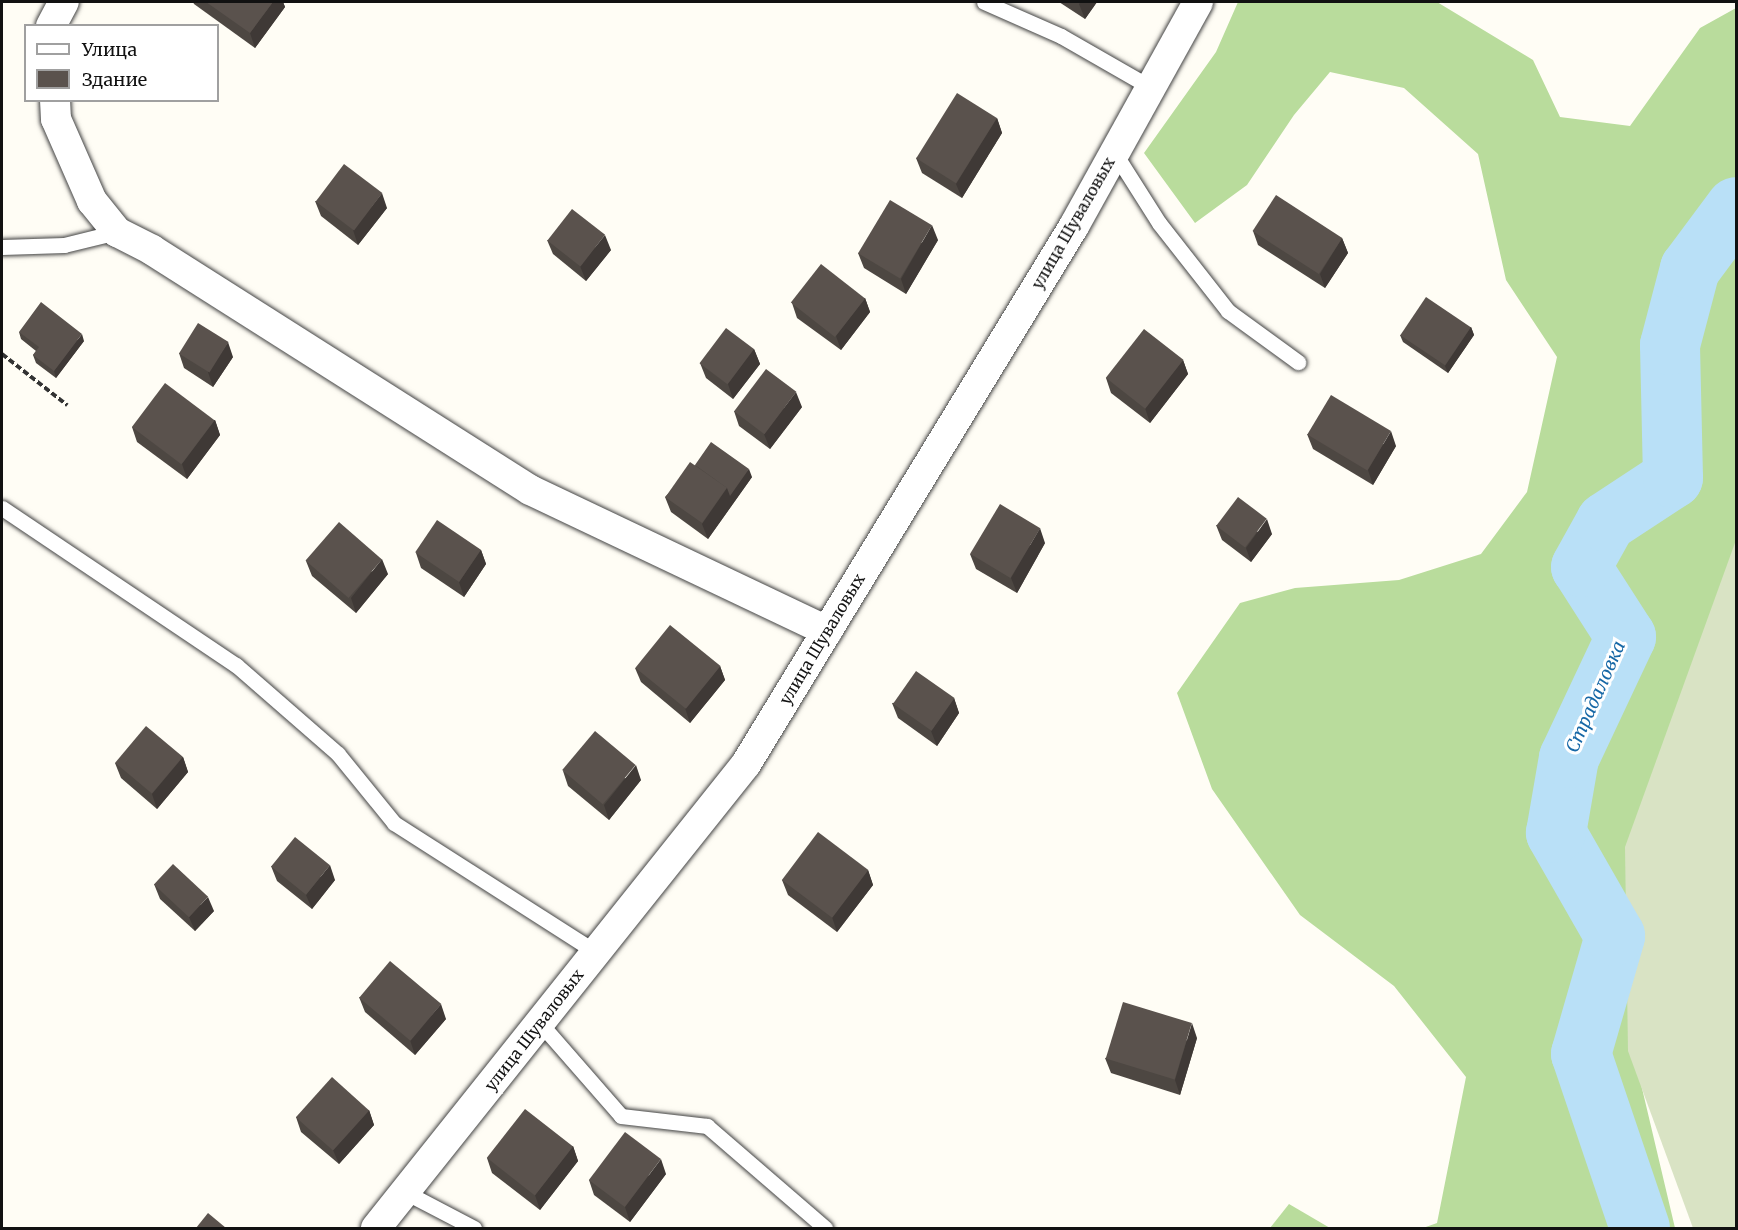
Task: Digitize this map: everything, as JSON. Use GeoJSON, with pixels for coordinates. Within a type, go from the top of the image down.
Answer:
{"type":"FeatureCollection","features":[{"type":"Feature","properties":{"kind":"street"},"geometry":{"type":"LineString","coordinates":[[52,24],[64,2]]}},
{"type":"Feature","properties":{"kind":"street","name":"улица Шуваловых"},"geometry":{"type":"LineString","coordinates":[[376,1228],[746,764],[1074,226],[1198,2]]}},
{"type":"Feature","properties":{"kind":"street"},"geometry":{"type":"LineString","coordinates":[[55,102],[56,119],[92,201],[117,232],[152,250],[530,490],[827,631]]}},
{"type":"Feature","properties":{"kind":"lane"},"geometry":{"type":"LineString","coordinates":[[984,2],[1060,36],[1150,87]]}},
{"type":"Feature","properties":{"kind":"lane"},"geometry":{"type":"LineString","coordinates":[[1114,152],[1159,223],[1228,311],[1298,362]]}},
{"type":"Feature","properties":{"kind":"lane"},"geometry":{"type":"LineString","coordinates":[[2,247],[64,245],[117,232]]}},
{"type":"Feature","properties":{"kind":"lane"},"geometry":{"type":"LineString","coordinates":[[2,508],[236,665],[338,754],[393,824],[596,952]]}},
{"type":"Feature","properties":{"kind":"lane"},"geometry":{"type":"LineString","coordinates":[[540,1023],[621,1116],[707,1126],[825,1228]]}},
{"type":"Feature","properties":{"kind":"lane"},"geometry":{"type":"LineString","coordinates":[[405,1192],[474,1228]]}},
{"type":"Feature","properties":{"kind":"path"},"geometry":{"type":"LineString","coordinates":[[2,354],[67,405]]}},
{"type":"Feature","properties":{"kind":"green space"},"geometry":{"type":"Polygon","coordinates":[[[1238,2],[1437,2],[1533,60],[1560,117],[1630,126],[1700,28],[1736,8],[1736,837],[1641,1084],[1675,1228],[1423,1228],[1437,1223],[1466,1077],[1394,986],[1300,915],[1212,789],[1177,693],[1240,603],[1295,588],[1399,580],[1481,554],[1527,492],[1557,357],[1506,280],[1478,154],[1404,88],[1330,72],[1294,115],[1247,185],[1195,223],[1144,153],[1216,52],[1238,2]]]}},
{"type":"Feature","properties":{"kind":"green space"},"geometry":{"type":"Polygon","coordinates":[[[1736,540],[1736,1228],[1693,1228],[1628,1051],[1625,847],[1736,540]]]}},
{"type":"Feature","properties":{"kind":"green space"},"geometry":{"type":"Polygon","coordinates":[[[1289,1204],[1330,1228],[1270,1228],[1289,1204]]]}},
{"type":"Feature","properties":{"kind":"building"},"geometry":{"type":"Polygon","coordinates":[[[206,2],[273,2],[250,33],[206,2]]]}},
{"type":"Feature","properties":{"kind":"building"},"geometry":{"type":"Polygon","coordinates":[[[957,93],[997,118],[956,183],[916,158],[957,93]]]}},
{"type":"Feature","properties":{"kind":"building"},"geometry":{"type":"Polygon","coordinates":[[[344,164],[382,193],[354,230],[316,202],[344,164]]]}},
{"type":"Feature","properties":{"kind":"building"},"geometry":{"type":"Polygon","coordinates":[[[1276,195],[1342,238],[1319,274],[1253,231],[1276,195]]]}},
{"type":"Feature","properties":{"kind":"building"},"geometry":{"type":"Polygon","coordinates":[[[890,200],[932,225],[900,278],[858,253],[890,200]]]}},
{"type":"Feature","properties":{"kind":"building"},"geometry":{"type":"Polygon","coordinates":[[[572,209],[605,235],[580,266],[547,241],[572,209]]]}},
{"type":"Feature","properties":{"kind":"building"},"geometry":{"type":"Polygon","coordinates":[[[821,264],[865,298],[835,337],[791,303],[821,264]]]}},
{"type":"Feature","properties":{"kind":"building"},"geometry":{"type":"Polygon","coordinates":[[[1426,297],[1471,327],[1445,365],[1400,335],[1426,297]]]}},
{"type":"Feature","properties":{"kind":"building"},"geometry":{"type":"Polygon","coordinates":[[[41,302],[82,334],[54,371],[33,355],[39,347],[19,332],[41,302]]]}},
{"type":"Feature","properties":{"kind":"building"},"geometry":{"type":"Polygon","coordinates":[[[198,323],[229,342],[209,373],[179,354],[198,323]]]}},
{"type":"Feature","properties":{"kind":"building"},"geometry":{"type":"Polygon","coordinates":[[[726,328],[754,349],[727,384],[700,363],[726,328]]]}},
{"type":"Feature","properties":{"kind":"building"},"geometry":{"type":"Polygon","coordinates":[[[1144,329],[1183,360],[1145,409],[1106,378],[1144,329]]]}},
{"type":"Feature","properties":{"kind":"building"},"geometry":{"type":"Polygon","coordinates":[[[766,369],[796,392],[764,434],[734,411],[766,369]]]}},
{"type":"Feature","properties":{"kind":"building"},"geometry":{"type":"Polygon","coordinates":[[[165,383],[215,420],[181,464],[132,427],[165,383]]]}},
{"type":"Feature","properties":{"kind":"building"},"geometry":{"type":"Polygon","coordinates":[[[1331,395],[1391,431],[1367,470],[1307,434],[1331,395]]]}},
{"type":"Feature","properties":{"kind":"building"},"geometry":{"type":"Polygon","coordinates":[[[711,442],[749,469],[730,496],[727,488],[695,465],[711,442]]]}},
{"type":"Feature","properties":{"kind":"building"},"geometry":{"type":"Polygon","coordinates":[[[690,462],[727,488],[702,523],[665,497],[690,462]]]}},
{"type":"Feature","properties":{"kind":"building"},"geometry":{"type":"Polygon","coordinates":[[[1238,497],[1267,519],[1245,547],[1216,526],[1238,497]]]}},
{"type":"Feature","properties":{"kind":"building"},"geometry":{"type":"Polygon","coordinates":[[[1000,504],[1040,528],[1010,578],[970,554],[1000,504]]]}},
{"type":"Feature","properties":{"kind":"building"},"geometry":{"type":"Polygon","coordinates":[[[437,520],[481,550],[459,582],[415,552],[437,520]]]}},
{"type":"Feature","properties":{"kind":"building"},"geometry":{"type":"Polygon","coordinates":[[[339,522],[382,559],[349,598],[306,560],[339,522]]]}},
{"type":"Feature","properties":{"kind":"building"},"geometry":{"type":"Polygon","coordinates":[[[670,625],[721,666],[686,709],[635,668],[670,625]]]}},
{"type":"Feature","properties":{"kind":"building"},"geometry":{"type":"Polygon","coordinates":[[[916,671],[955,698],[932,731],[893,704],[916,671]]]}},
{"type":"Feature","properties":{"kind":"building"},"geometry":{"type":"Polygon","coordinates":[[[146,726],[183,757],[152,794],[115,763],[146,726]]]}},
{"type":"Feature","properties":{"kind":"building"},"geometry":{"type":"Polygon","coordinates":[[[595,731],[636,765],[603,804],[562,770],[595,731]]]}},
{"type":"Feature","properties":{"kind":"building"},"geometry":{"type":"Polygon","coordinates":[[[818,832],[868,870],[832,918],[782,880],[818,832]]]}},
{"type":"Feature","properties":{"kind":"building"},"geometry":{"type":"Polygon","coordinates":[[[295,837],[330,865],[306,895],[271,867],[295,837]]]}},
{"type":"Feature","properties":{"kind":"building"},"geometry":{"type":"Polygon","coordinates":[[[173,864],[208,897],[189,917],[154,884],[173,864]]]}},
{"type":"Feature","properties":{"kind":"building"},"geometry":{"type":"Polygon","coordinates":[[[390,961],[441,1004],[410,1041],[359,998],[390,961]]]}},
{"type":"Feature","properties":{"kind":"building"},"geometry":{"type":"Polygon","coordinates":[[[1123,1002],[1192,1023],[1175,1079],[1106,1058],[1123,1002]]]}},
{"type":"Feature","properties":{"kind":"building"},"geometry":{"type":"Polygon","coordinates":[[[332,1077],[369,1110],[333,1151],[296,1117],[332,1077]]]}},
{"type":"Feature","properties":{"kind":"building"},"geometry":{"type":"Polygon","coordinates":[[[525,1109],[573,1147],[535,1195],[487,1158],[525,1109]]]}},
{"type":"Feature","properties":{"kind":"building"},"geometry":{"type":"Polygon","coordinates":[[[625,1132],[661,1159],[625,1207],[589,1180],[625,1132]]]}},
{"type":"Feature","properties":{"kind":"building"},"geometry":{"type":"Polygon","coordinates":[[[208,1213],[226,1228],[196,1228],[208,1213]]]}},
{"type":"Feature","properties":{"kind":"waterway","name":"Страдаловка"},"geometry":{"type":"LineString","coordinates":[[1640,1228],[1581,1054],[1615,936],[1556,833],[1569,758],[1626,637],[1581,567],[1606,522],[1673,478],[1670,345],[1690,269],[1736,207]]}}]}
